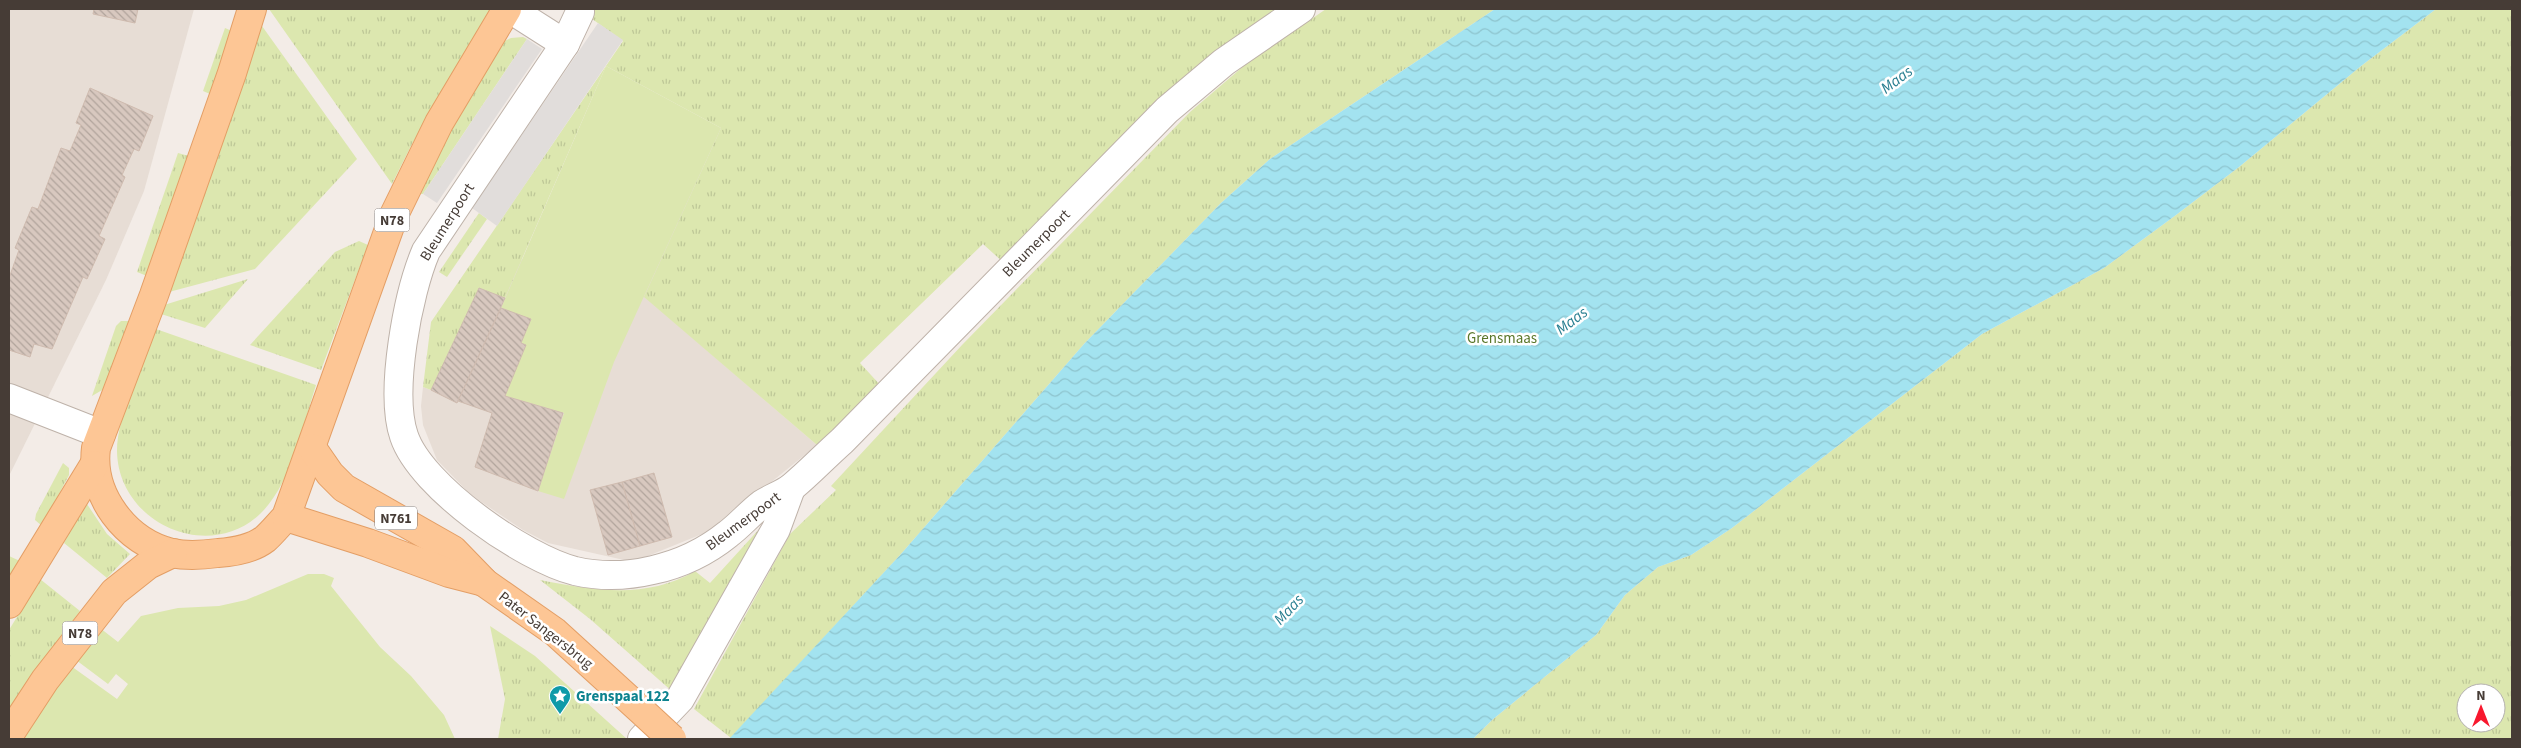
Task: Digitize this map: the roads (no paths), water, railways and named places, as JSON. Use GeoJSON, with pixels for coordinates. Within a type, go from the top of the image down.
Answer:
{"type":"FeatureCollection","features":[{"type":"Feature","properties":{"kind":"main road"},"geometry":{"type":"LineString","coordinates":[[9,604],[94,465],[101,434],[157,286],[232,73],[252,9]]}},
{"type":"Feature","properties":{"kind":"main road","name":"N78"},"geometry":{"type":"LineString","coordinates":[[94,465],[106,502],[117,517],[134,534],[151,545],[173,553],[203,555],[246,548],[265,539],[286,517],[394,215],[439,123],[509,9]]}},
{"type":"Feature","properties":{"kind":"main road","name":"Pater Sangersbrug"},"geometry":{"type":"LineString","coordinates":[[312,448],[330,474],[344,488],[453,550],[485,583],[554,632],[644,727],[672,739]]}},
{"type":"Feature","properties":{"kind":"main road","name":"Pater Sangersbrug"},"geometry":{"type":"LineString","coordinates":[[286,517],[368,543],[449,573],[485,583]]}},
{"type":"Feature","properties":{"kind":"main road","name":"N78"},"geometry":{"type":"LineString","coordinates":[[9,735],[45,680],[114,592],[148,565],[173,553]]}},
{"type":"Feature","properties":{"kind":"street"},"geometry":{"type":"LineString","coordinates":[[509,9],[565,44]]}},
{"type":"Feature","properties":{"kind":"street","name":"Bleumerpoort"},"geometry":{"type":"LineString","coordinates":[[580,12],[565,44],[434,237],[420,266],[408,309],[398,396],[400,424],[409,449],[431,479],[476,517],[545,560],[574,571],[594,574],[634,573],[680,561],[705,550],[726,536],[763,504],[791,488],[842,441],[1167,110],[1224,62],[1300,9]]}},
{"type":"Feature","properties":{"kind":"street"},"geometry":{"type":"LineString","coordinates":[[9,398],[101,434]]}},
{"type":"Feature","properties":{"kind":"street"},"geometry":{"type":"LineString","coordinates":[[644,727],[680,699],[776,529],[791,488]]}},
{"type":"Feature","properties":{"kind":"water","name":"Grensmaas"},"geometry":{"type":"Polygon","coordinates":[[[1495,9],[2436,9],[2361,66],[2239,167],[2104,268],[1982,334],[1732,528],[1691,555],[1658,567],[1625,595],[1596,635],[1492,720],[1473,739],[729,739],[901,554],[1084,344],[1221,203],[1270,159],[1495,9]]]}},
{"type":"Feature","properties":{"kind":"place","name":"Grenspaal 122"},"geometry":{"type":"Point","coordinates":[560,715]}},
{"type":"Feature","properties":{"kind":"water label","name":"Maas"},"geometry":{"type":"Point","coordinates":[1896,79]}},
{"type":"Feature","properties":{"kind":"water label","name":"Maas"},"geometry":{"type":"Point","coordinates":[1571,320]}},
{"type":"Feature","properties":{"kind":"water label","name":"Maas"},"geometry":{"type":"Point","coordinates":[1288,609]}}]}
